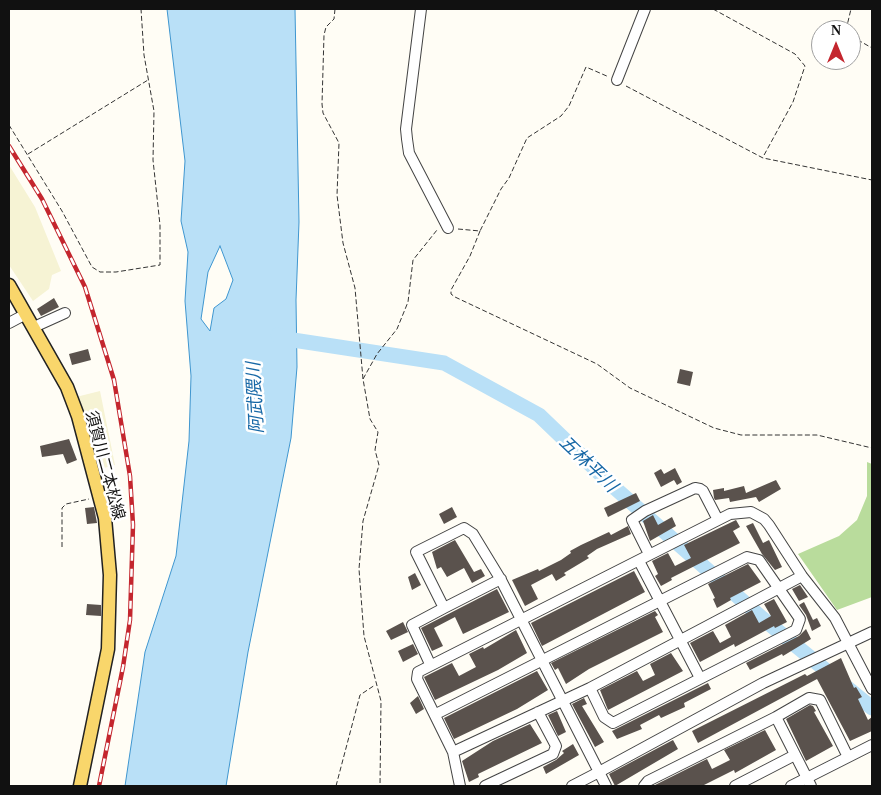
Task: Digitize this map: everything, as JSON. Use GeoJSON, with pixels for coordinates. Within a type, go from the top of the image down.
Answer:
{"type":"FeatureCollection","features":[{"type":"Feature","properties":{"kind":"main road","name":"須賀川二本松線"},"geometry":{"type":"LineString","coordinates":[[9,285],[67,387],[78,416],[105,518],[110,575],[109,634],[103,683],[80,786]]}},
{"type":"Feature","properties":{"kind":"street"},"geometry":{"type":"LineString","coordinates":[[421,9],[406,129],[407,139],[410,153],[448,228]]}},
{"type":"Feature","properties":{"kind":"street"},"geometry":{"type":"LineString","coordinates":[[616,80],[645,9]]}},
{"type":"Feature","properties":{"kind":"street"},"geometry":{"type":"LineString","coordinates":[[34,327],[65,312]]}},
{"type":"Feature","properties":{"kind":"street"},"geometry":{"type":"LineString","coordinates":[[9,322],[26,314]]}},
{"type":"Feature","properties":{"kind":"street"},"geometry":{"type":"LineString","coordinates":[[649,554],[632,520],[644,511],[695,488],[704,491],[718,520]]}},
{"type":"Feature","properties":{"kind":"street"},"geometry":{"type":"LineString","coordinates":[[460,786],[453,752],[416,675],[430,664],[522,620],[730,514],[751,512],[760,516],[777,535],[802,576],[835,618],[872,689]]}},
{"type":"Feature","properties":{"kind":"street"},"geometry":{"type":"LineString","coordinates":[[444,608],[417,556],[418,549],[464,528],[473,534],[501,579],[606,786]]}},
{"type":"Feature","properties":{"kind":"street"},"geometry":{"type":"LineString","coordinates":[[436,714],[747,557],[760,560],[800,619],[796,630],[613,723],[604,717],[590,688]]}},
{"type":"Feature","properties":{"kind":"street"},"geometry":{"type":"LineString","coordinates":[[639,561],[700,678]]}},
{"type":"Feature","properties":{"kind":"street"},"geometry":{"type":"LineString","coordinates":[[453,752],[590,688],[802,576]]}},
{"type":"Feature","properties":{"kind":"street"},"geometry":{"type":"LineString","coordinates":[[430,664],[412,625],[501,579]]}},
{"type":"Feature","properties":{"kind":"street"},"geometry":{"type":"LineString","coordinates":[[572,786],[763,683],[850,644],[872,632]]}},
{"type":"Feature","properties":{"kind":"street"},"geometry":{"type":"LineString","coordinates":[[644,786],[648,781],[776,717],[809,698],[820,700],[848,757]]}},
{"type":"Feature","properties":{"kind":"street"},"geometry":{"type":"LineString","coordinates":[[486,786],[552,754],[556,746],[538,712]]}},
{"type":"Feature","properties":{"kind":"street"},"geometry":{"type":"LineString","coordinates":[[776,717],[808,782]]}},
{"type":"Feature","properties":{"kind":"street"},"geometry":{"type":"LineString","coordinates":[[791,786],[808,782],[848,757],[872,745]]}},
{"type":"Feature","properties":{"kind":"street"},"geometry":{"type":"LineString","coordinates":[[735,786],[795,756]]}},
{"type":"Feature","properties":{"kind":"path"},"geometry":{"type":"LineString","coordinates":[[9,125],[62,211],[92,267],[100,272],[116,272],[160,265],[160,226],[153,160],[154,111],[148,80],[141,9]]}},
{"type":"Feature","properties":{"kind":"path"},"geometry":{"type":"LineString","coordinates":[[335,9],[334,19],[326,27],[324,35],[322,104],[323,113],[338,143],[337,195],[343,244],[355,288],[363,379],[370,419],[378,432],[376,450],[379,465],[363,521],[359,570],[364,636],[381,702],[380,786]]}},
{"type":"Feature","properties":{"kind":"path"},"geometry":{"type":"LineString","coordinates":[[713,9],[795,54],[805,66],[793,102],[763,158]]}},
{"type":"Feature","properties":{"kind":"path"},"geometry":{"type":"LineString","coordinates":[[861,42],[872,48]]}},
{"type":"Feature","properties":{"kind":"path"},"geometry":{"type":"LineString","coordinates":[[872,180],[763,158],[616,80],[586,67],[569,106],[562,116],[527,138],[509,178],[500,189],[470,256],[451,290],[451,294],[455,297],[597,364],[630,388],[714,428],[742,435],[817,435],[872,448]]}},
{"type":"Feature","properties":{"kind":"path"},"geometry":{"type":"LineString","coordinates":[[27,155],[148,80]]}},
{"type":"Feature","properties":{"kind":"path"},"geometry":{"type":"LineString","coordinates":[[363,379],[377,354],[396,329],[408,302],[414,260],[438,228],[480,232]]}},
{"type":"Feature","properties":{"kind":"path"},"geometry":{"type":"LineString","coordinates":[[62,546],[62,508],[66,504],[100,498]]}},
{"type":"Feature","properties":{"kind":"path"},"geometry":{"type":"LineString","coordinates":[[336,786],[360,695],[376,684]]}},
{"type":"Feature","properties":{"kind":"shaded area"},"geometry":{"type":"Polygon","coordinates":[[[9,165],[35,207],[61,271],[52,275],[49,289],[33,301],[9,265],[9,165]]]}},
{"type":"Feature","properties":{"kind":"shaded area"},"geometry":{"type":"Polygon","coordinates":[[[100,391],[115,465],[100,469],[76,397],[100,391]]]}},
{"type":"Feature","properties":{"kind":"green space"},"geometry":{"type":"Polygon","coordinates":[[[867,462],[872,464],[872,597],[837,610],[798,554],[839,536],[857,520],[867,496],[867,462]]]}},
{"type":"Feature","properties":{"kind":"water","name":"阿武隈川"},"geometry":{"type":"Polygon","coordinates":[[[167,9],[295,9],[299,222],[296,300],[297,367],[291,438],[248,652],[226,786],[125,786],[145,652],[176,556],[189,441],[191,376],[185,301],[188,252],[181,221],[185,161],[167,9]],[[220,246],[208,272],[201,319],[210,331],[214,308],[226,299],[233,280],[220,246]]]}},
{"type":"Feature","properties":{"kind":"building"},"geometry":{"type":"Polygon","coordinates":[[[54,298],[59,307],[41,316],[37,309],[54,298]]]}},
{"type":"Feature","properties":{"kind":"building"},"geometry":{"type":"Polygon","coordinates":[[[88,349],[91,360],[72,365],[69,354],[88,349]]]}},
{"type":"Feature","properties":{"kind":"building"},"geometry":{"type":"Polygon","coordinates":[[[680,369],[693,372],[690,386],[677,383],[680,369]]]}},
{"type":"Feature","properties":{"kind":"building"},"geometry":{"type":"Polygon","coordinates":[[[69,439],[77,460],[67,464],[63,454],[42,457],[40,446],[69,439]]]}},
{"type":"Feature","properties":{"kind":"building"},"geometry":{"type":"Polygon","coordinates":[[[675,468],[682,482],[677,485],[674,480],[661,487],[654,473],[661,469],[664,474],[675,468]]]}},
{"type":"Feature","properties":{"kind":"building"},"geometry":{"type":"Polygon","coordinates":[[[776,480],[781,489],[759,502],[756,497],[730,502],[729,498],[715,500],[714,498],[713,490],[724,488],[724,491],[744,486],[746,493],[776,480]]]}},
{"type":"Feature","properties":{"kind":"building"},"geometry":{"type":"Polygon","coordinates":[[[636,493],[640,501],[608,517],[604,508],[636,493]]]}},
{"type":"Feature","properties":{"kind":"building"},"geometry":{"type":"Polygon","coordinates":[[[94,507],[97,523],[87,524],[85,508],[94,507]]]}},
{"type":"Feature","properties":{"kind":"building"},"geometry":{"type":"Polygon","coordinates":[[[452,507],[457,517],[444,524],[439,514],[452,507]]]}},
{"type":"Feature","properties":{"kind":"building"},"geometry":{"type":"Polygon","coordinates":[[[653,515],[658,525],[672,517],[676,526],[650,541],[643,521],[653,515]]]}},
{"type":"Feature","properties":{"kind":"building"},"geometry":{"type":"Polygon","coordinates":[[[736,520],[740,527],[733,531],[740,543],[671,578],[672,580],[661,586],[655,576],[658,574],[652,561],[668,553],[675,566],[691,558],[684,545],[736,520]]]}},
{"type":"Feature","properties":{"kind":"building"},"geometry":{"type":"Polygon","coordinates":[[[753,523],[763,543],[769,540],[782,567],[775,570],[762,554],[746,526],[753,523]]]}},
{"type":"Feature","properties":{"kind":"building"},"geometry":{"type":"Polygon","coordinates":[[[628,526],[631,534],[597,549],[587,556],[589,558],[564,573],[566,575],[556,581],[552,574],[531,585],[538,599],[525,606],[512,580],[538,569],[539,571],[561,560],[571,553],[570,551],[581,545],[609,532],[611,535],[628,526]]]}},
{"type":"Feature","properties":{"kind":"building"},"geometry":{"type":"Polygon","coordinates":[[[455,540],[474,572],[481,569],[485,576],[472,583],[464,568],[447,577],[441,567],[437,569],[432,552],[455,540]]]}},
{"type":"Feature","properties":{"kind":"building"},"geometry":{"type":"Polygon","coordinates":[[[748,564],[761,582],[730,598],[731,600],[717,608],[713,599],[715,598],[708,584],[748,564]]]}},
{"type":"Feature","properties":{"kind":"building"},"geometry":{"type":"Polygon","coordinates":[[[634,571],[645,592],[542,646],[531,623],[634,571]]]}},
{"type":"Feature","properties":{"kind":"building"},"geometry":{"type":"Polygon","coordinates":[[[415,573],[421,585],[412,590],[408,577],[415,573]]]}},
{"type":"Feature","properties":{"kind":"building"},"geometry":{"type":"Polygon","coordinates":[[[800,585],[808,597],[799,601],[792,589],[800,585]]]}},
{"type":"Feature","properties":{"kind":"building"},"geometry":{"type":"Polygon","coordinates":[[[497,589],[509,612],[463,634],[455,617],[434,628],[443,646],[432,651],[421,628],[497,589]]]}},
{"type":"Feature","properties":{"kind":"building"},"geometry":{"type":"Polygon","coordinates":[[[774,599],[787,622],[775,628],[774,626],[735,647],[734,644],[700,662],[690,643],[713,631],[720,643],[731,637],[725,625],[752,610],[759,623],[771,616],[764,604],[774,599]]]}},
{"type":"Feature","properties":{"kind":"building"},"geometry":{"type":"Polygon","coordinates":[[[804,602],[813,620],[817,618],[821,626],[812,631],[806,615],[799,605],[804,602]]]}},
{"type":"Feature","properties":{"kind":"building"},"geometry":{"type":"Polygon","coordinates":[[[87,604],[101,605],[101,616],[86,615],[87,604]]]}},
{"type":"Feature","properties":{"kind":"building"},"geometry":{"type":"Polygon","coordinates":[[[655,611],[658,615],[655,617],[663,632],[589,669],[566,684],[558,668],[555,670],[551,663],[655,611]]]}},
{"type":"Feature","properties":{"kind":"building"},"geometry":{"type":"Polygon","coordinates":[[[403,622],[408,632],[391,640],[386,631],[403,622]]]}},
{"type":"Feature","properties":{"kind":"building"},"geometry":{"type":"Polygon","coordinates":[[[806,629],[811,639],[783,656],[782,654],[750,670],[746,663],[799,636],[806,629]]]}},
{"type":"Feature","properties":{"kind":"building"},"geometry":{"type":"Polygon","coordinates":[[[516,630],[527,653],[498,670],[435,700],[424,677],[452,663],[459,676],[476,667],[469,654],[483,647],[484,649],[516,630]]]}},
{"type":"Feature","properties":{"kind":"building"},"geometry":{"type":"Polygon","coordinates":[[[413,644],[418,654],[403,662],[398,651],[413,644]]]}},
{"type":"Feature","properties":{"kind":"building"},"geometry":{"type":"Polygon","coordinates":[[[671,653],[683,671],[608,710],[600,690],[637,671],[643,681],[655,675],[650,664],[671,653]]]}},
{"type":"Feature","properties":{"kind":"building"},"geometry":{"type":"Polygon","coordinates":[[[841,658],[854,688],[856,687],[862,697],[858,699],[868,720],[872,717],[872,731],[850,741],[817,679],[698,743],[692,731],[841,658]]]}},
{"type":"Feature","properties":{"kind":"building"},"geometry":{"type":"Polygon","coordinates":[[[537,671],[548,690],[517,709],[454,739],[444,718],[537,671]]]}},
{"type":"Feature","properties":{"kind":"building"},"geometry":{"type":"Polygon","coordinates":[[[708,683],[711,689],[684,703],[685,707],[661,718],[659,715],[640,725],[642,729],[617,739],[612,731],[708,683]]]}},
{"type":"Feature","properties":{"kind":"building"},"geometry":{"type":"Polygon","coordinates":[[[418,696],[424,709],[416,714],[410,703],[418,696]]]}},
{"type":"Feature","properties":{"kind":"building"},"geometry":{"type":"Polygon","coordinates":[[[584,698],[587,704],[582,706],[604,742],[595,747],[572,704],[584,698]]]}},
{"type":"Feature","properties":{"kind":"building"},"geometry":{"type":"Polygon","coordinates":[[[810,705],[816,711],[814,712],[833,746],[806,761],[786,719],[810,705]]]}},
{"type":"Feature","properties":{"kind":"building"},"geometry":{"type":"Polygon","coordinates":[[[557,711],[566,732],[558,736],[548,715],[557,711]]]}},
{"type":"Feature","properties":{"kind":"building"},"geometry":{"type":"Polygon","coordinates":[[[530,724],[542,743],[478,774],[479,777],[469,782],[462,761],[493,741],[530,724]]]}},
{"type":"Feature","properties":{"kind":"building"},"geometry":{"type":"Polygon","coordinates":[[[765,730],[776,750],[735,773],[734,770],[702,786],[653,786],[707,759],[712,769],[730,760],[724,750],[765,730]]]}},
{"type":"Feature","properties":{"kind":"building"},"geometry":{"type":"Polygon","coordinates":[[[673,740],[678,749],[615,786],[609,774],[673,740]]]}},
{"type":"Feature","properties":{"kind":"building"},"geometry":{"type":"Polygon","coordinates":[[[573,744],[579,755],[546,774],[543,767],[556,760],[564,753],[562,751],[573,744]]]}},
{"type":"Feature","properties":{"kind":"waterway","name":"五林平川"},"geometry":{"type":"LineString","coordinates":[[278,335],[293,340],[444,363],[539,415],[616,489],[762,618],[872,708]]}},
{"type":"Feature","properties":{"kind":"railway"},"geometry":{"type":"LineString","coordinates":[[9,146],[42,199],[85,287],[114,380],[130,476],[133,525],[130,620],[123,667],[99,786]]}}]}
